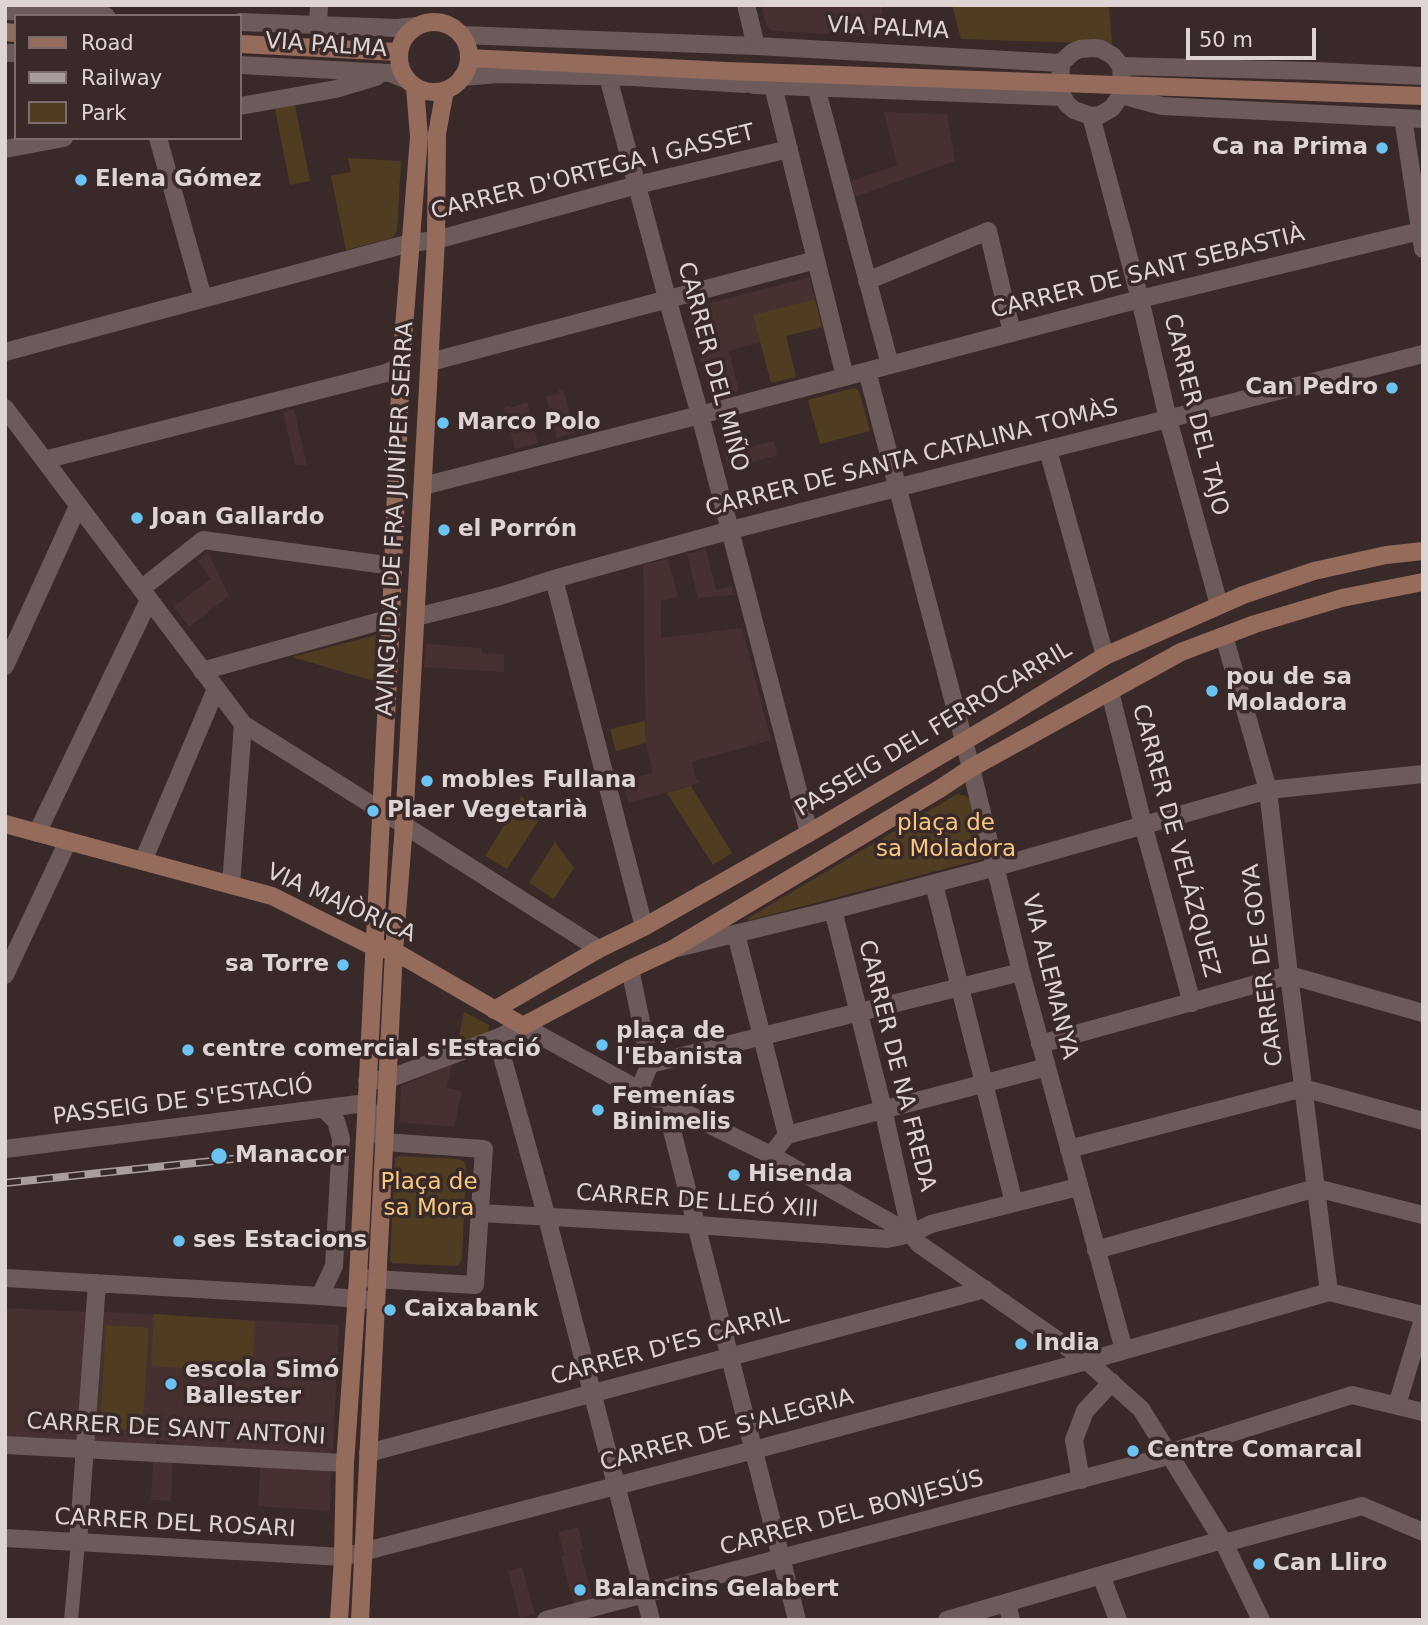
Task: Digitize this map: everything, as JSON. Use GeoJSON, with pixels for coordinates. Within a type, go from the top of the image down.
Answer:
{"type":"FeatureCollection","features":[{"type":"Feature","properties":{"kind":"main road"},"geometry":{"type":"LineString","coordinates":[[432,21],[452,27],[461,35],[467,44],[469,58],[466,71],[456,84],[435,92],[424,91],[411,84],[398,62],[402,40],[408,32],[416,26],[432,21]]}},
{"type":"Feature","properties":{"kind":"main road","name":"VIA PALMA"},"geometry":{"type":"LineString","coordinates":[[242,44],[398,52]]}},
{"type":"Feature","properties":{"kind":"main road"},"geometry":{"type":"LineString","coordinates":[[469,58],[1062,90],[1423,96]]}},
{"type":"Feature","properties":{"kind":"main road","name":"AVINGUDA DE FRA JUNÍPER SERRA"},"geometry":{"type":"LineString","coordinates":[[339,1620],[345,1463],[357,1299],[382,810],[401,366],[419,137],[411,84]]}},
{"type":"Feature","properties":{"kind":"main road","name":"AVINGUDA DE FRA JUNÍPER SERRA"},"geometry":{"type":"LineString","coordinates":[[360,1620],[394,951],[404,825],[436,240],[437,134],[445,90]]}},
{"type":"Feature","properties":{"kind":"main road","name":"PASSEIG DEL FERROCARRIL"},"geometry":{"type":"LineString","coordinates":[[494,1010],[809,833],[1105,656],[1248,593],[1314,571],[1387,555],[1423,551]]}},
{"type":"Feature","properties":{"kind":"main road"},"geometry":{"type":"LineString","coordinates":[[523,1026],[671,950],[971,768],[1181,652],[1255,624],[1342,598],[1423,582]]}},
{"type":"Feature","properties":{"kind":"main road","name":"VIA MAJÒRICA"},"geometry":{"type":"LineString","coordinates":[[5,824],[272,896],[374,947],[394,951],[523,1026]]}},
{"type":"Feature","properties":{"kind":"street"},"geometry":{"type":"LineString","coordinates":[[318,25],[319,5]]}},
{"type":"Feature","properties":{"kind":"street"},"geometry":{"type":"LineString","coordinates":[[746,5],[757,46]]}},
{"type":"Feature","properties":{"kind":"street"},"geometry":{"type":"LineString","coordinates":[[5,11],[66,14]]}},
{"type":"Feature","properties":{"kind":"street","name":"VIA PALMA"},"geometry":{"type":"LineString","coordinates":[[242,22],[416,26]]}},
{"type":"Feature","properties":{"kind":"street","name":"VIA PALMA"},"geometry":{"type":"LineString","coordinates":[[461,35],[757,46],[1061,64]]}},
{"type":"Feature","properties":{"kind":"street"},"geometry":{"type":"LineString","coordinates":[[1080,49],[1101,49],[1113,56],[1121,66],[1122,90],[1117,102],[1108,111],[1091,116],[1074,110],[1067,104],[1062,90],[1061,64],[1067,56],[1080,49]]}},
{"type":"Feature","properties":{"kind":"street","name":"VIA PALMA"},"geometry":{"type":"LineString","coordinates":[[242,65],[390,73],[411,84]]}},
{"type":"Feature","properties":{"kind":"street"},"geometry":{"type":"LineString","coordinates":[[1121,66],[1423,76]]}},
{"type":"Feature","properties":{"kind":"street"},"geometry":{"type":"LineString","coordinates":[[727,71],[754,85]]}},
{"type":"Feature","properties":{"kind":"street"},"geometry":{"type":"LineString","coordinates":[[242,106],[336,89],[390,73]]}},
{"type":"Feature","properties":{"kind":"street"},"geometry":{"type":"LineString","coordinates":[[462,77],[499,74],[774,86],[1062,90]]}},
{"type":"Feature","properties":{"kind":"street","name":"CARRER DEL MIÑO"},"geometry":{"type":"LineString","coordinates":[[608,77],[731,530],[809,833]]}},
{"type":"Feature","properties":{"kind":"street"},"geometry":{"type":"LineString","coordinates":[[423,486],[845,377],[774,86]]}},
{"type":"Feature","properties":{"kind":"street"},"geometry":{"type":"LineString","coordinates":[[816,87],[890,365]]}},
{"type":"Feature","properties":{"kind":"street"},"geometry":{"type":"LineString","coordinates":[[1122,90],[1162,106],[1423,119]]}},
{"type":"Feature","properties":{"kind":"street","name":"CARRER DEL TAJO"},"geometry":{"type":"LineString","coordinates":[[1091,116],[1140,299],[1168,419],[1219,605]]}},
{"type":"Feature","properties":{"kind":"street"},"geometry":{"type":"LineString","coordinates":[[1403,118],[1423,249]]}},
{"type":"Feature","properties":{"kind":"street"},"geometry":{"type":"LineString","coordinates":[[5,149],[53,140]]}},
{"type":"Feature","properties":{"kind":"street"},"geometry":{"type":"LineString","coordinates":[[160,140],[204,298]]}},
{"type":"Feature","properties":{"kind":"street","name":"CARRER D'ORTEGA I GASSET"},"geometry":{"type":"LineString","coordinates":[[5,352],[410,243],[436,240],[637,185],[789,149]]}},
{"type":"Feature","properties":{"kind":"street"},"geometry":{"type":"LineString","coordinates":[[867,281],[988,231],[1012,333]]}},
{"type":"Feature","properties":{"kind":"street","name":"CARRER DE SANT SEBASTIÀ"},"geometry":{"type":"LineString","coordinates":[[845,377],[1140,299],[1420,231]]}},
{"type":"Feature","properties":{"kind":"street"},"geometry":{"type":"LineString","coordinates":[[429,362],[816,260]]}},
{"type":"Feature","properties":{"kind":"street","name":"CARRER DE SANTA CATALINA TOMÀS"},"geometry":{"type":"LineString","coordinates":[[416,617],[500,596],[731,530],[1423,354]]}},
{"type":"Feature","properties":{"kind":"street"},"geometry":{"type":"LineString","coordinates":[[44,460],[386,373],[401,366]]}},
{"type":"Feature","properties":{"kind":"street","name":"VIA ALEMANYA"},"geometry":{"type":"LineString","coordinates":[[867,371],[971,768],[1021,972],[1124,1350]]}},
{"type":"Feature","properties":{"kind":"street"},"geometry":{"type":"LineString","coordinates":[[5,408],[243,724],[599,949]]}},
{"type":"Feature","properties":{"kind":"street"},"geometry":{"type":"LineString","coordinates":[[1048,450],[1105,656]]}},
{"type":"Feature","properties":{"kind":"street"},"geometry":{"type":"LineString","coordinates":[[5,666],[78,506]]}},
{"type":"Feature","properties":{"kind":"street"},"geometry":{"type":"LineString","coordinates":[[37,833],[145,594],[203,540],[393,566]]}},
{"type":"Feature","properties":{"kind":"street"},"geometry":{"type":"LineString","coordinates":[[554,579],[644,926]]}},
{"type":"Feature","properties":{"kind":"street"},"geometry":{"type":"LineString","coordinates":[[202,671],[391,618]]}},
{"type":"Feature","properties":{"kind":"street","name":"CARRER DE GOYA"},"geometry":{"type":"LineString","coordinates":[[1223,636],[1268,790],[1329,1292]]}},
{"type":"Feature","properties":{"kind":"street"},"geometry":{"type":"LineString","coordinates":[[143,861],[216,689]]}},
{"type":"Feature","properties":{"kind":"street","name":"CARRER DE VELÁZQUEZ"},"geometry":{"type":"LineString","coordinates":[[1110,692],[1192,1003]]}},
{"type":"Feature","properties":{"kind":"street"},"geometry":{"type":"LineString","coordinates":[[231,885],[243,724]]}},
{"type":"Feature","properties":{"kind":"street"},"geometry":{"type":"LineString","coordinates":[[671,950],[934,884],[1268,790],[1423,774]]}},
{"type":"Feature","properties":{"kind":"street"},"geometry":{"type":"LineString","coordinates":[[5,975],[68,841]]}},
{"type":"Feature","properties":{"kind":"street"},"geometry":{"type":"LineString","coordinates":[[934,884],[1014,1203]]}},
{"type":"Feature","properties":{"kind":"street","name":"CARRER DE NA FREDA"},"geometry":{"type":"LineString","coordinates":[[833,910],[911,1234]]}},
{"type":"Feature","properties":{"kind":"street"},"geometry":{"type":"LineString","coordinates":[[736,933],[787,1135]]}},
{"type":"Feature","properties":{"kind":"street"},"geometry":{"type":"LineString","coordinates":[[630,969],[650,1064],[639,1090]]}},
{"type":"Feature","properties":{"kind":"street"},"geometry":{"type":"LineString","coordinates":[[650,1064],[1021,972]]}},
{"type":"Feature","properties":{"kind":"street"},"geometry":{"type":"LineString","coordinates":[[1040,1044],[1289,975],[1423,1013]]}},
{"type":"Feature","properties":{"kind":"street"},"geometry":{"type":"LineString","coordinates":[[367,1081],[388,1079],[523,1026],[639,1090],[771,1155],[911,1234],[919,1244],[1087,1360],[1141,1409],[1223,1542],[1261,1620]]}},
{"type":"Feature","properties":{"kind":"street"},"geometry":{"type":"LineString","coordinates":[[497,1038],[593,1392],[650,1620]]}},
{"type":"Feature","properties":{"kind":"street"},"geometry":{"type":"LineString","coordinates":[[771,1155],[787,1135],[1046,1067]]}},
{"type":"Feature","properties":{"kind":"street"},"geometry":{"type":"LineString","coordinates":[[1069,1149],[1303,1088],[1423,1121]]}},
{"type":"Feature","properties":{"kind":"street"},"geometry":{"type":"LineString","coordinates":[[358,1278],[475,1285],[484,1149],[384,1142],[366,1103]]}},
{"type":"Feature","properties":{"kind":"street","name":"PASSEIG DE S'ESTACIÓ"},"geometry":{"type":"LineString","coordinates":[[5,1149],[366,1103]]}},
{"type":"Feature","properties":{"kind":"street"},"geometry":{"type":"LineString","coordinates":[[666,1103],[797,1620]]}},
{"type":"Feature","properties":{"kind":"street"},"geometry":{"type":"LineString","coordinates":[[320,1296],[334,1266],[341,1139],[336,1121],[324,1109]]}},
{"type":"Feature","properties":{"kind":"street","name":"CARRER DE LLEÓ XIII"},"geometry":{"type":"LineString","coordinates":[[480,1213],[887,1239],[911,1234],[931,1224],[1078,1187]]}},
{"type":"Feature","properties":{"kind":"street"},"geometry":{"type":"LineString","coordinates":[[1096,1250],[1315,1188],[1423,1215]]}},
{"type":"Feature","properties":{"kind":"street"},"geometry":{"type":"LineString","coordinates":[[5,1278],[375,1301]]}},
{"type":"Feature","properties":{"kind":"street"},"geometry":{"type":"LineString","coordinates":[[71,1620],[97,1283]]}},
{"type":"Feature","properties":{"kind":"street","name":"CARRER D'ES CARRIL"},"geometry":{"type":"LineString","coordinates":[[368,1453],[985,1289]]}},
{"type":"Feature","properties":{"kind":"street"},"geometry":{"type":"LineString","coordinates":[[1329,1292],[1423,1317],[1397,1405]]}},
{"type":"Feature","properties":{"kind":"street","name":"CARRER DE S'ALEGRIA"},"geometry":{"type":"LineString","coordinates":[[343,1558],[754,1450],[1329,1292]]}},
{"type":"Feature","properties":{"kind":"street"},"geometry":{"type":"LineString","coordinates":[[1081,1480],[1074,1440],[1085,1411],[1112,1382]]}},
{"type":"Feature","properties":{"kind":"street","name":"CARRER DEL BONJESÚS"},"geometry":{"type":"LineString","coordinates":[[547,1620],[1161,1458],[1168,1453],[1352,1395],[1423,1412]]}},
{"type":"Feature","properties":{"kind":"street","name":"CARRER DE SANT ANTONI"},"geometry":{"type":"LineString","coordinates":[[5,1445],[345,1463]]}},
{"type":"Feature","properties":{"kind":"street"},"geometry":{"type":"LineString","coordinates":[[947,1620],[1009,1611],[1101,1575],[1362,1506],[1423,1532]]}},
{"type":"Feature","properties":{"kind":"street","name":"CARRER DEL ROSARI"},"geometry":{"type":"LineString","coordinates":[[5,1538],[343,1558]]}},
{"type":"Feature","properties":{"kind":"street"},"geometry":{"type":"LineString","coordinates":[[1101,1575],[1118,1620]]}},
{"type":"Feature","properties":{"kind":"shaded area"},"geometry":{"type":"Polygon","coordinates":[[[761,5],[882,5],[882,37],[773,31],[767,27],[761,5]]]}},
{"type":"Feature","properties":{"kind":"shaded area"},"geometry":{"type":"Polygon","coordinates":[[[884,112],[947,114],[955,161],[855,197],[851,181],[897,165],[884,112]]]}},
{"type":"Feature","properties":{"kind":"shaded area"},"geometry":{"type":"Polygon","coordinates":[[[810,277],[815,299],[754,315],[760,342],[729,351],[739,391],[715,397],[709,393],[687,309],[810,277]]]}},
{"type":"Feature","properties":{"kind":"shaded area"},"geometry":{"type":"Polygon","coordinates":[[[563,388],[575,433],[557,438],[546,397],[559,393],[563,388]]]}},
{"type":"Feature","properties":{"kind":"shaded area"},"geometry":{"type":"Polygon","coordinates":[[[527,402],[538,443],[515,449],[504,408],[527,402]]]}},
{"type":"Feature","properties":{"kind":"shaded area"},"geometry":{"type":"Polygon","coordinates":[[[294,409],[307,466],[295,465],[283,412],[294,409]]]}},
{"type":"Feature","properties":{"kind":"shaded area"},"geometry":{"type":"Polygon","coordinates":[[[774,441],[777,455],[728,469],[724,453],[774,441]]]}},
{"type":"Feature","properties":{"kind":"shaded area"},"geometry":{"type":"Polygon","coordinates":[[[706,549],[716,590],[731,586],[733,595],[698,598],[687,554],[706,549]]]}},
{"type":"Feature","properties":{"kind":"shaded area"},"geometry":{"type":"Polygon","coordinates":[[[208,552],[229,596],[189,627],[174,606],[211,579],[198,560],[208,552]]]}},
{"type":"Feature","properties":{"kind":"shaded area"},"geometry":{"type":"Polygon","coordinates":[[[668,559],[678,597],[661,601],[661,638],[742,628],[771,740],[692,762],[699,782],[628,803],[623,780],[653,773],[646,743],[643,565],[668,559]]]}},
{"type":"Feature","properties":{"kind":"shaded area"},"geometry":{"type":"Polygon","coordinates":[[[426,644],[482,648],[482,653],[504,654],[504,672],[424,667],[426,644]]]}},
{"type":"Feature","properties":{"kind":"shaded area"},"geometry":{"type":"Polygon","coordinates":[[[452,1064],[447,1088],[462,1091],[454,1127],[399,1122],[401,1086],[452,1064]]]}},
{"type":"Feature","properties":{"kind":"shaded area","name":"escola Simó Ballester"},"geometry":{"type":"Polygon","coordinates":[[[6,1308],[339,1325],[333,1450],[327,1455],[169,1445],[168,1441],[156,1440],[156,1444],[5,1436],[6,1308]]]}},
{"type":"Feature","properties":{"kind":"shaded area"},"geometry":{"type":"Polygon","coordinates":[[[153,1461],[173,1462],[171,1501],[151,1500],[153,1461]]]}},
{"type":"Feature","properties":{"kind":"shaded area"},"geometry":{"type":"Polygon","coordinates":[[[260,1467],[331,1471],[330,1511],[258,1506],[260,1467]]]}},
{"type":"Feature","properties":{"kind":"shaded area"},"geometry":{"type":"Polygon","coordinates":[[[578,1527],[583,1548],[580,1550],[593,1599],[574,1604],[561,1557],[564,1555],[558,1532],[578,1527]]]}},
{"type":"Feature","properties":{"kind":"shaded area"},"geometry":{"type":"Polygon","coordinates":[[[522,1567],[535,1614],[520,1618],[508,1571],[522,1567]]]}},
{"type":"Feature","properties":{"kind":"green space"},"geometry":{"type":"Polygon","coordinates":[[[952,5],[1109,5],[1112,44],[961,39],[952,5]]]}},
{"type":"Feature","properties":{"kind":"green space"},"geometry":{"type":"Polygon","coordinates":[[[295,105],[310,181],[290,185],[275,109],[295,105]]]}},
{"type":"Feature","properties":{"kind":"green space"},"geometry":{"type":"Polygon","coordinates":[[[348,158],[401,161],[397,232],[392,238],[346,250],[331,176],[351,172],[348,158]]]}},
{"type":"Feature","properties":{"kind":"green space"},"geometry":{"type":"Polygon","coordinates":[[[815,299],[822,327],[786,336],[796,377],[771,383],[753,315],[815,299]]]}},
{"type":"Feature","properties":{"kind":"green space"},"geometry":{"type":"Polygon","coordinates":[[[854,388],[859,391],[870,431],[820,444],[808,400],[854,388]]]}},
{"type":"Feature","properties":{"kind":"green space"},"geometry":{"type":"Polygon","coordinates":[[[376,635],[374,681],[292,657],[376,635]]]}},
{"type":"Feature","properties":{"kind":"green space"},"geometry":{"type":"Polygon","coordinates":[[[645,721],[646,743],[616,751],[610,729],[645,721]]]}},
{"type":"Feature","properties":{"kind":"green space"},"geometry":{"type":"Polygon","coordinates":[[[691,786],[732,853],[713,865],[667,793],[691,786]]]}},
{"type":"Feature","properties":{"kind":"green space","name":"plaça de sa Moladora"},"geometry":{"type":"Polygon","coordinates":[[[957,794],[970,799],[985,853],[982,859],[747,921],[748,918],[957,794]]]}},
{"type":"Feature","properties":{"kind":"green space"},"geometry":{"type":"Polygon","coordinates":[[[521,795],[539,820],[507,869],[485,856],[521,795]]]}},
{"type":"Feature","properties":{"kind":"green space"},"geometry":{"type":"Polygon","coordinates":[[[555,842],[574,868],[554,899],[529,883],[555,842]]]}},
{"type":"Feature","properties":{"kind":"green space"},"geometry":{"type":"Polygon","coordinates":[[[464,1012],[489,1025],[488,1033],[457,1046],[464,1012]]]}},
{"type":"Feature","properties":{"kind":"green space","name":"Plaça de sa Mora"},"geometry":{"type":"Polygon","coordinates":[[[395,1158],[458,1159],[466,1166],[462,1258],[456,1266],[390,1261],[395,1158]]]}},
{"type":"Feature","properties":{"kind":"green space"},"geometry":{"type":"Polygon","coordinates":[[[154,1314],[255,1321],[252,1373],[151,1366],[154,1314]]]}},
{"type":"Feature","properties":{"kind":"green space"},"geometry":{"type":"Polygon","coordinates":[[[106,1325],[149,1328],[142,1431],[100,1428],[106,1325]]]}},
{"type":"Feature","properties":{"kind":"railway"},"geometry":{"type":"LineString","coordinates":[[5,1183],[289,1153]]}},
{"type":"Feature","properties":{"kind":"place","name":"Ca na Prima"},"geometry":{"type":"Point","coordinates":[1382,148]}},
{"type":"Feature","properties":{"kind":"place","name":"Elena Gómez"},"geometry":{"type":"Point","coordinates":[81,180]}},
{"type":"Feature","properties":{"kind":"place","name":"Can Pedro"},"geometry":{"type":"Point","coordinates":[1392,388]}},
{"type":"Feature","properties":{"kind":"place","name":"Marco Polo"},"geometry":{"type":"Point","coordinates":[443,423]}},
{"type":"Feature","properties":{"kind":"place","name":"Joan Gallardo"},"geometry":{"type":"Point","coordinates":[137,518]}},
{"type":"Feature","properties":{"kind":"place","name":"el Porrón"},"geometry":{"type":"Point","coordinates":[444,530]}},
{"type":"Feature","properties":{"kind":"place","name":"pou de sa Moladora"},"geometry":{"type":"Point","coordinates":[1212,691]}},
{"type":"Feature","properties":{"kind":"place","name":"mobles Fullana"},"geometry":{"type":"Point","coordinates":[427,781]}},
{"type":"Feature","properties":{"kind":"place","name":"Plaer Vegetarià"},"geometry":{"type":"Point","coordinates":[373,811]}},
{"type":"Feature","properties":{"kind":"place","name":"sa Torre"},"geometry":{"type":"Point","coordinates":[343,965]}},
{"type":"Feature","properties":{"kind":"place","name":"plaça de l'Ebanista"},"geometry":{"type":"Point","coordinates":[602,1045]}},
{"type":"Feature","properties":{"kind":"place","name":"centre comercial s'Estació"},"geometry":{"type":"Point","coordinates":[188,1050]}},
{"type":"Feature","properties":{"kind":"place","name":"Femenías Binimelis"},"geometry":{"type":"Point","coordinates":[598,1110]}},
{"type":"Feature","properties":{"kind":"place","name":"Manacor"},"geometry":{"type":"Point","coordinates":[219,1156]}},
{"type":"Feature","properties":{"kind":"place","name":"Hisenda"},"geometry":{"type":"Point","coordinates":[734,1175]}},
{"type":"Feature","properties":{"kind":"place","name":"ses Estacions"},"geometry":{"type":"Point","coordinates":[179,1241]}},
{"type":"Feature","properties":{"kind":"place","name":"Caixabank"},"geometry":{"type":"Point","coordinates":[390,1310]}},
{"type":"Feature","properties":{"kind":"place","name":"India"},"geometry":{"type":"Point","coordinates":[1021,1344]}},
{"type":"Feature","properties":{"kind":"place","name":"escola Simó Ballester"},"geometry":{"type":"Point","coordinates":[171,1384]}},
{"type":"Feature","properties":{"kind":"place","name":"Centre Comarcal"},"geometry":{"type":"Point","coordinates":[1133,1451]}},
{"type":"Feature","properties":{"kind":"place","name":"Can Lliro"},"geometry":{"type":"Point","coordinates":[1259,1564]}},
{"type":"Feature","properties":{"kind":"place","name":"Balancins Gelabert"},"geometry":{"type":"Point","coordinates":[580,1590]}}]}
